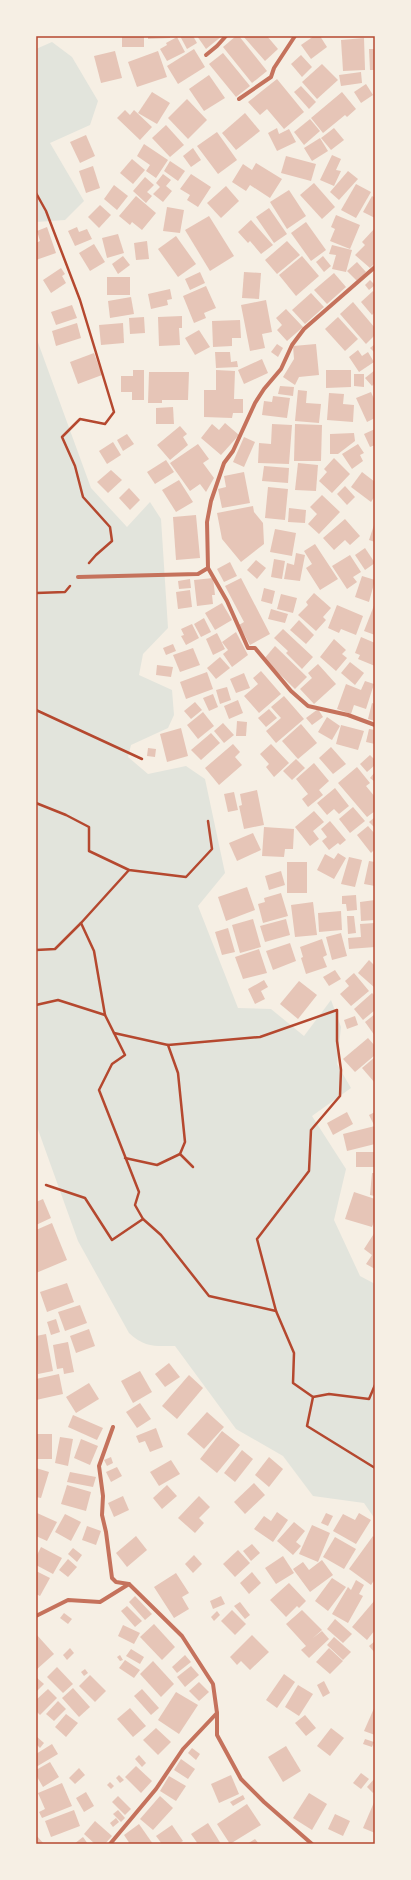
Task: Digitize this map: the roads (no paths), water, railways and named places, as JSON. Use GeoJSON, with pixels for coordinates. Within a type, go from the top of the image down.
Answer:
{"type":"FeatureCollection","features":[{"type":"Feature","properties":{"kind":"street"},"geometry":{"type":"LineString","coordinates":[[206,55],[218,46],[226,36]]}},
{"type":"Feature","properties":{"kind":"street"},"geometry":{"type":"LineString","coordinates":[[239,99],[271,78],[274,68],[295,36]]}},
{"type":"Feature","properties":{"kind":"street"},"geometry":{"type":"LineString","coordinates":[[375,268],[304,329],[292,345],[281,369],[264,389],[255,403],[233,451],[224,463],[211,501],[207,522],[208,568],[227,601],[248,648],[255,648],[291,691],[308,706],[348,715],[375,725]]}},
{"type":"Feature","properties":{"kind":"street"},"geometry":{"type":"LineString","coordinates":[[78,577],[198,574],[208,568]]}},
{"type":"Feature","properties":{"kind":"street"},"geometry":{"type":"LineString","coordinates":[[113,1427],[99,1466],[103,1496],[102,1515],[106,1532],[112,1578],[116,1582],[130,1584],[182,1636],[213,1684],[218,1713],[217,1735],[241,1779],[264,1802],[312,1844]]}},
{"type":"Feature","properties":{"kind":"street"},"geometry":{"type":"LineString","coordinates":[[36,1616],[68,1600],[100,1602],[130,1584]]}},
{"type":"Feature","properties":{"kind":"street"},"geometry":{"type":"LineString","coordinates":[[110,1844],[156,1789],[183,1749],[218,1713]]}}]}
